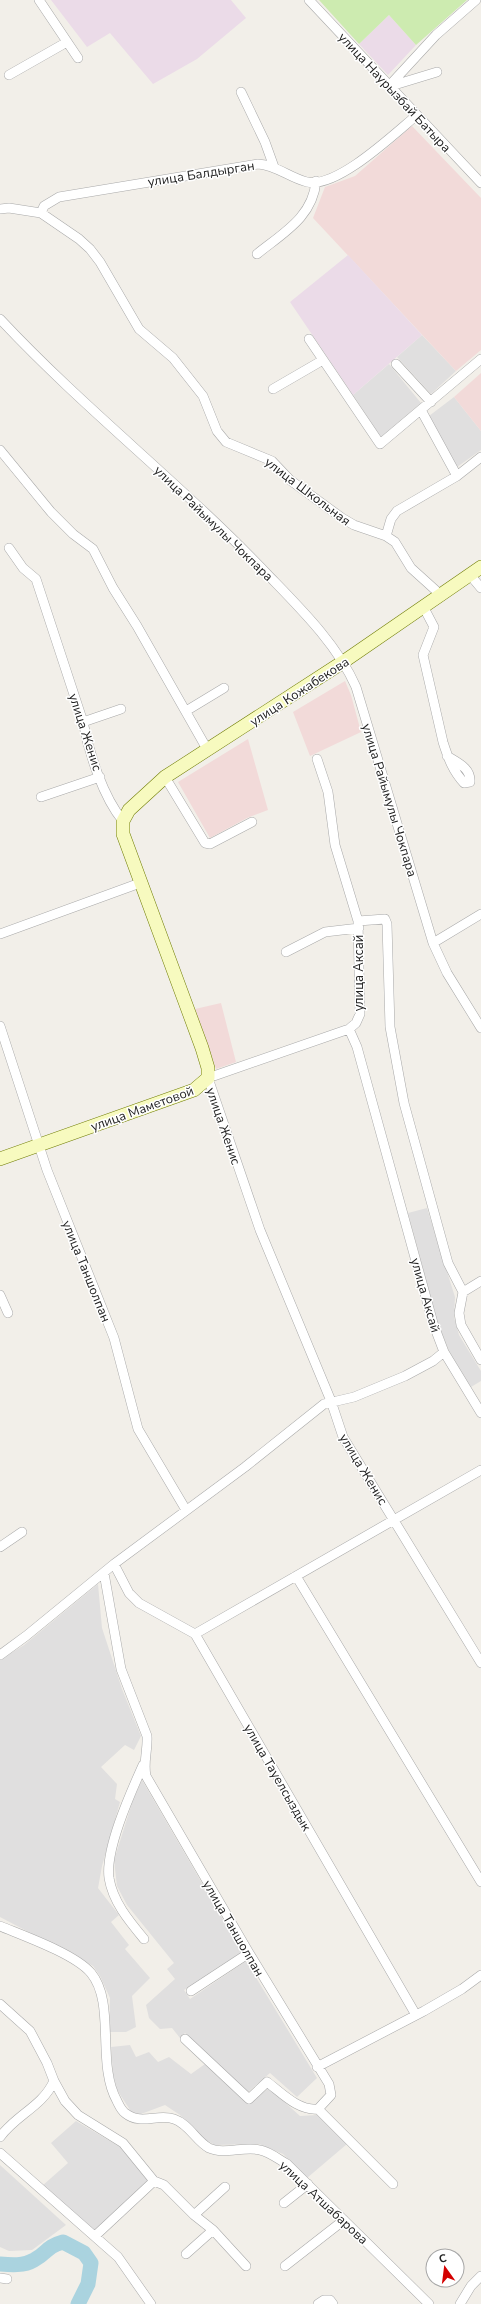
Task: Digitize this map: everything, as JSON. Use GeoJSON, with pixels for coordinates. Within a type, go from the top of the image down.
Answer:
{"type":"FeatureCollection","features":[{"type":"Feature","properties":{"kind":"main road","name":"улица Кожабекова"},"geometry":{"type":"LineString","coordinates":[[123,821],[128,810],[165,777],[343,662],[442,596],[471,576],[481,567]]}},
{"type":"Feature","properties":{"kind":"main road","name":"улица Женис"},"geometry":{"type":"LineString","coordinates":[[123,821],[123,834],[202,1048],[208,1068],[208,1078]]}},
{"type":"Feature","properties":{"kind":"main road","name":"улица Маметовой"},"geometry":{"type":"LineString","coordinates":[[0,1159],[38,1144],[194,1090],[208,1078]]}},
{"type":"Feature","properties":{"kind":"street"},"geometry":{"type":"LineString","coordinates":[[39,0],[78,58]]}},
{"type":"Feature","properties":{"kind":"street","name":"улица Наурызбай Батыра"},"geometry":{"type":"LineString","coordinates":[[309,0],[481,183]]}},
{"type":"Feature","properties":{"kind":"street"},"geometry":{"type":"LineString","coordinates":[[389,86],[436,35],[476,0]]}},
{"type":"Feature","properties":{"kind":"street"},"geometry":{"type":"LineString","coordinates":[[9,75],[68,42]]}},
{"type":"Feature","properties":{"kind":"street"},"geometry":{"type":"LineString","coordinates":[[389,86],[437,72]]}},
{"type":"Feature","properties":{"kind":"street"},"geometry":{"type":"LineString","coordinates":[[241,92],[265,142],[274,167]]}},
{"type":"Feature","properties":{"kind":"street","name":"улица Балдырган"},"geometry":{"type":"LineString","coordinates":[[41,213],[44,206],[58,197],[258,164],[274,167],[308,182],[316,181],[336,175],[361,162],[417,115]]}},
{"type":"Feature","properties":{"kind":"street"},"geometry":{"type":"LineString","coordinates":[[257,254],[301,217],[311,205],[316,181]]}},
{"type":"Feature","properties":{"kind":"street","name":"улица Школьная"},"geometry":{"type":"LineString","coordinates":[[0,208],[41,213],[65,228],[90,249],[139,329],[173,358],[202,396],[217,431],[226,442],[272,461],[290,480],[342,518],[354,525],[386,536],[394,542],[411,568],[442,596]]}},
{"type":"Feature","properties":{"kind":"street","name":"улица Райымулы Чокпара"},"geometry":{"type":"LineString","coordinates":[[0,319],[72,393],[128,441],[228,533],[294,602],[343,662],[356,687],[434,943],[447,973],[481,1028]]}},
{"type":"Feature","properties":{"kind":"street"},"geometry":{"type":"LineString","coordinates":[[309,339],[380,444],[481,359]]}},
{"type":"Feature","properties":{"kind":"street"},"geometry":{"type":"LineString","coordinates":[[273,389],[323,360]]}},
{"type":"Feature","properties":{"kind":"street"},"geometry":{"type":"LineString","coordinates":[[396,364],[431,402]]}},
{"type":"Feature","properties":{"kind":"street"},"geometry":{"type":"LineString","coordinates":[[421,410],[457,476]]}},
{"type":"Feature","properties":{"kind":"street"},"geometry":{"type":"LineString","coordinates":[[0,450],[51,512],[73,534],[93,549],[113,588],[137,626],[207,749]]}},
{"type":"Feature","properties":{"kind":"street"},"geometry":{"type":"LineString","coordinates":[[386,536],[391,519],[397,511],[457,476],[481,457]]}},
{"type":"Feature","properties":{"kind":"street","name":"улица Женис"},"geometry":{"type":"LineString","coordinates":[[9,548],[23,568],[36,579],[83,722],[87,744],[114,810],[123,821]]}},
{"type":"Feature","properties":{"kind":"street"},"geometry":{"type":"LineString","coordinates":[[471,576],[481,588]]}},
{"type":"Feature","properties":{"kind":"street"},"geometry":{"type":"LineString","coordinates":[[424,608],[434,627],[423,655],[447,756]]}},
{"type":"Feature","properties":{"kind":"street"},"geometry":{"type":"LineString","coordinates":[[186,711],[224,688]]}},
{"type":"Feature","properties":{"kind":"street"},"geometry":{"type":"LineString","coordinates":[[83,722],[121,709]]}},
{"type":"Feature","properties":{"kind":"street"},"geometry":{"type":"LineString","coordinates":[[286,952],[325,932],[358,925],[335,845],[328,792],[317,759]]}},
{"type":"Feature","properties":{"kind":"street"},"geometry":{"type":"LineString","coordinates":[[41,797],[100,777]]}},
{"type":"Feature","properties":{"kind":"street"},"geometry":{"type":"LineString","coordinates":[[165,777],[205,843],[210,844],[252,822]]}},
{"type":"Feature","properties":{"kind":"street"},"geometry":{"type":"LineString","coordinates":[[0,934],[140,883]]}},
{"type":"Feature","properties":{"kind":"street"},"geometry":{"type":"LineString","coordinates":[[434,943],[481,914]]}},
{"type":"Feature","properties":{"kind":"street","name":"улица Аксай"},"geometry":{"type":"LineString","coordinates":[[480,1409],[444,1352],[432,1323],[357,1047],[349,1030],[356,1023],[360,1014],[358,925],[385,919],[387,924],[390,1027],[404,1103],[448,1263],[463,1292],[459,1313],[461,1325],[481,1360]]}},
{"type":"Feature","properties":{"kind":"street","name":"улица Таншолпан"},"geometry":{"type":"LineString","coordinates":[[0,1026],[38,1144],[114,1338],[138,1429],[186,1510]]}},
{"type":"Feature","properties":{"kind":"street","name":"улица Маметовой"},"geometry":{"type":"LineString","coordinates":[[208,1078],[349,1030]]}},
{"type":"Feature","properties":{"kind":"street","name":"улица Женис"},"geometry":{"type":"LineString","coordinates":[[208,1078],[260,1230],[330,1401],[343,1437],[481,1663]]}},
{"type":"Feature","properties":{"kind":"street"},"geometry":{"type":"LineString","coordinates":[[463,1292],[481,1281]]}},
{"type":"Feature","properties":{"kind":"street"},"geometry":{"type":"LineString","coordinates":[[0,1296],[8,1313]]}},
{"type":"Feature","properties":{"kind":"street"},"geometry":{"type":"LineString","coordinates":[[0,1655],[26,1636],[114,1564],[330,1401],[354,1397],[405,1376],[433,1361],[444,1352]]}},
{"type":"Feature","properties":{"kind":"street"},"geometry":{"type":"LineString","coordinates":[[114,1564],[129,1593],[138,1603],[195,1634],[481,1470]]}},
{"type":"Feature","properties":{"kind":"street"},"geometry":{"type":"LineString","coordinates":[[0,1547],[22,1532]]}},
{"type":"Feature","properties":{"kind":"street"},"geometry":{"type":"LineString","coordinates":[[104,1573],[121,1669],[147,1736],[148,1745],[143,1765],[129,1795],[110,1858],[109,1879],[119,1905],[144,1939]]}},
{"type":"Feature","properties":{"kind":"street"},"geometry":{"type":"LineString","coordinates":[[296,1576],[481,1882]]}},
{"type":"Feature","properties":{"kind":"street","name":"улица Тауелсыздык"},"geometry":{"type":"LineString","coordinates":[[195,1634],[416,2015]]}},
{"type":"Feature","properties":{"kind":"street","name":"улица Таншолпан"},"geometry":{"type":"LineString","coordinates":[[143,1765],[146,1776],[249,1953],[331,2089],[331,2095],[318,2109]]}},
{"type":"Feature","properties":{"kind":"street","name":"улица Атшабарова"},"geometry":{"type":"LineString","coordinates":[[0,1926],[78,1962],[90,1972],[97,1981],[102,1994],[108,2076],[112,2092],[124,2112],[139,2120],[173,2118],[182,2122],[208,2147],[215,2150],[258,2149],[268,2152],[287,2164],[429,2304]]}},
{"type":"Feature","properties":{"kind":"street"},"geometry":{"type":"LineString","coordinates":[[192,1991],[249,1953]]}},
{"type":"Feature","properties":{"kind":"street"},"geometry":{"type":"LineString","coordinates":[[317,2067],[416,2015],[462,1989],[481,1975]]}},
{"type":"Feature","properties":{"kind":"street"},"geometry":{"type":"LineString","coordinates":[[0,2004],[30,2031],[65,2102],[78,2115],[123,2143],[154,2181],[164,2185],[194,2215],[213,2230],[246,2266]]}},
{"type":"Feature","properties":{"kind":"street"},"geometry":{"type":"LineString","coordinates":[[186,2040],[249,2099],[268,2082],[298,2106],[310,2110],[318,2109],[393,2184]]}},
{"type":"Feature","properties":{"kind":"street"},"geometry":{"type":"LineString","coordinates":[[0,2137],[9,2124],[41,2102],[54,2082]]}},
{"type":"Feature","properties":{"kind":"street"},"geometry":{"type":"LineString","coordinates":[[0,2153],[118,2257],[151,2304]]}},
{"type":"Feature","properties":{"kind":"street"},"geometry":{"type":"LineString","coordinates":[[95,2236],[154,2181]]}},
{"type":"Feature","properties":{"kind":"street"},"geometry":{"type":"LineString","coordinates":[[284,2203],[308,2184]]}},
{"type":"Feature","properties":{"kind":"street"},"geometry":{"type":"LineString","coordinates":[[194,2215],[225,2187]]}},
{"type":"Feature","properties":{"kind":"street"},"geometry":{"type":"LineString","coordinates":[[285,2266],[344,2220]]}},
{"type":"Feature","properties":{"kind":"street"},"geometry":{"type":"LineString","coordinates":[[186,2254],[213,2230]]}},
{"type":"Feature","properties":{"kind":"street"},"geometry":{"type":"LineString","coordinates":[[460,2304],[471,2286],[481,2276]]}},
{"type":"Feature","properties":{"kind":"street"},"geometry":{"type":"LineString","coordinates":[[318,2304],[324,2300],[330,2300],[334,2304]]}},
{"type":"Feature","properties":{"kind":"shaded area"},"geometry":{"type":"Polygon","coordinates":[[[51,0],[231,0],[246,18],[197,59],[153,84],[110,33],[87,47],[51,0]]]}},
{"type":"Feature","properties":{"kind":"shaded area"},"geometry":{"type":"Polygon","coordinates":[[[389,15],[416,45],[388,75],[359,44],[389,15]]]}},
{"type":"Feature","properties":{"kind":"shaded area"},"geometry":{"type":"Polygon","coordinates":[[[412,126],[481,198],[481,350],[456,371],[313,218],[325,187],[355,176],[412,126]]]}},
{"type":"Feature","properties":{"kind":"shaded area"},"geometry":{"type":"Polygon","coordinates":[[[348,255],[422,335],[353,395],[290,302],[348,255]]]}},
{"type":"Feature","properties":{"kind":"shaded area"},"geometry":{"type":"Polygon","coordinates":[[[422,335],[456,371],[431,394],[397,357],[422,335]]]}},
{"type":"Feature","properties":{"kind":"shaded area"},"geometry":{"type":"Polygon","coordinates":[[[389,364],[421,403],[381,437],[353,395],[389,364]]]}},
{"type":"Feature","properties":{"kind":"shaded area"},"geometry":{"type":"Polygon","coordinates":[[[481,373],[481,431],[454,397],[481,373]]]}},
{"type":"Feature","properties":{"kind":"shaded area"},"geometry":{"type":"Polygon","coordinates":[[[454,397],[481,431],[481,450],[457,467],[429,416],[454,397]]]}},
{"type":"Feature","properties":{"kind":"shaded area"},"geometry":{"type":"Polygon","coordinates":[[[345,681],[351,695],[361,732],[310,756],[293,712],[345,681]]]}},
{"type":"Feature","properties":{"kind":"shaded area"},"geometry":{"type":"Polygon","coordinates":[[[248,739],[268,810],[247,818],[210,838],[178,782],[248,739]]]}},
{"type":"Feature","properties":{"kind":"shaded area"},"geometry":{"type":"Polygon","coordinates":[[[221,1003],[236,1062],[216,1069],[195,1009],[221,1003]]]}},
{"type":"Feature","properties":{"kind":"shaded area"},"geometry":{"type":"Polygon","coordinates":[[[427,1208],[455,1297],[454,1317],[459,1335],[481,1371],[481,1381],[471,1387],[449,1351],[437,1321],[408,1213],[427,1208]]]}},
{"type":"Feature","properties":{"kind":"shaded area"},"geometry":{"type":"Polygon","coordinates":[[[98,1584],[102,1628],[122,1689],[141,1736],[134,1750],[125,1745],[101,1767],[117,1784],[115,1799],[120,1802],[102,1866],[98,1888],[119,1915],[111,1922],[129,1945],[125,1949],[150,1978],[132,1996],[136,2027],[126,2032],[109,2032],[110,1998],[100,1976],[93,1966],[0,1917],[0,1660],[24,1645],[98,1584]]]}},
{"type":"Feature","properties":{"kind":"shaded area"},"geometry":{"type":"Polygon","coordinates":[[[142,1780],[242,1952],[184,1990],[190,1999],[246,1961],[317,2078],[297,2097],[270,2073],[248,2092],[185,2033],[180,2038],[172,2028],[160,2029],[149,2018],[146,2005],[175,1979],[167,1969],[174,1963],[127,1905],[117,1886],[114,1860],[133,1800],[142,1780]]]}},
{"type":"Feature","properties":{"kind":"shaded area"},"geometry":{"type":"Polygon","coordinates":[[[130,2045],[136,2057],[149,2052],[158,2062],[169,2057],[191,2074],[205,2064],[249,2103],[269,2088],[300,2116],[317,2115],[347,2144],[307,2178],[283,2154],[259,2144],[215,2145],[206,2140],[180,2115],[165,2105],[141,2114],[132,2113],[117,2090],[113,2074],[111,2047],[130,2045]]]}},
{"type":"Feature","properties":{"kind":"shaded area"},"geometry":{"type":"Polygon","coordinates":[[[76,2121],[122,2148],[148,2180],[94,2231],[42,2186],[68,2163],[51,2143],[76,2121]]]}},
{"type":"Feature","properties":{"kind":"shaded area"},"geometry":{"type":"Polygon","coordinates":[[[0,2165],[66,2225],[32,2250],[9,2251],[0,2247],[0,2165]]]}},
{"type":"Feature","properties":{"kind":"green space"},"geometry":{"type":"Polygon","coordinates":[[[319,0],[467,0],[416,45],[389,15],[359,44],[319,0]]]}},
{"type":"Feature","properties":{"kind":"waterway"},"geometry":{"type":"LineString","coordinates":[[0,2264],[17,2265],[30,2262],[53,2246],[63,2242],[84,2253],[91,2263],[88,2284],[78,2304]]}}]}
